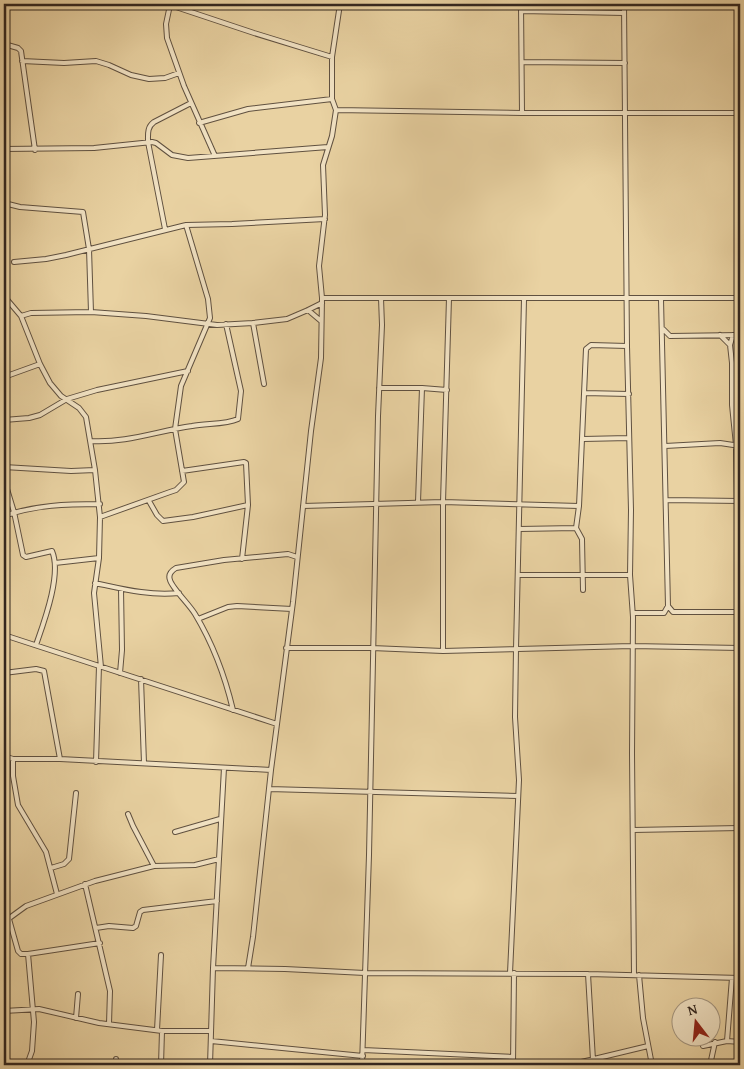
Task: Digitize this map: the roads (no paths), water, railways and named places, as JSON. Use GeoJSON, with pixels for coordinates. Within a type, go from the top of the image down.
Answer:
{"type":"FeatureCollection","features":[{"type":"Feature","properties":{"kind":"street"},"geometry":{"type":"LineString","coordinates":[[215,156],[199,123],[167,38],[168,4],[332,57]]}},
{"type":"Feature","properties":{"kind":"street"},"geometry":{"type":"LineString","coordinates":[[248,968],[321,358],[322,300],[320,255],[325,219],[323,166],[332,136],[336,110],[332,99],[332,57],[340,4]]}},
{"type":"Feature","properties":{"kind":"street"},"geometry":{"type":"LineString","coordinates":[[521,4],[522,114]]}},
{"type":"Feature","properties":{"kind":"street"},"geometry":{"type":"LineString","coordinates":[[624,4],[636,975],[652,1065]]}},
{"type":"Feature","properties":{"kind":"street"},"geometry":{"type":"LineString","coordinates":[[521,10],[624,13]]}},
{"type":"Feature","properties":{"kind":"street"},"geometry":{"type":"LineString","coordinates":[[4,44],[20,49],[35,150]]}},
{"type":"Feature","properties":{"kind":"street"},"geometry":{"type":"LineString","coordinates":[[22,61],[64,63],[96,61],[131,75],[149,79],[165,78],[179,73]]}},
{"type":"Feature","properties":{"kind":"street"},"geometry":{"type":"LineString","coordinates":[[522,62],[626,63]]}},
{"type":"Feature","properties":{"kind":"street"},"geometry":{"type":"LineString","coordinates":[[199,123],[256,108],[332,99]]}},
{"type":"Feature","properties":{"kind":"street"},"geometry":{"type":"LineString","coordinates":[[165,229],[148,142],[150,125],[191,103]]}},
{"type":"Feature","properties":{"kind":"street"},"geometry":{"type":"LineString","coordinates":[[336,110],[522,114],[740,113]]}},
{"type":"Feature","properties":{"kind":"street"},"geometry":{"type":"LineString","coordinates":[[4,149],[35,150],[117,147],[148,142],[156,143],[176,157],[188,158],[328,147]]}},
{"type":"Feature","properties":{"kind":"street"},"geometry":{"type":"LineString","coordinates":[[4,203],[20,207],[83,212],[89,249],[92,312]]}},
{"type":"Feature","properties":{"kind":"street"},"geometry":{"type":"LineString","coordinates":[[14,262],[46,259],[186,224],[232,224],[325,219]]}},
{"type":"Feature","properties":{"kind":"street"},"geometry":{"type":"LineString","coordinates":[[100,517],[150,501],[176,490],[184,482],[175,429],[181,386],[210,318],[208,299],[186,224]]}},
{"type":"Feature","properties":{"kind":"street"},"geometry":{"type":"LineString","coordinates":[[4,296],[21,316],[40,364],[50,383],[79,408],[86,417],[91,441],[100,504],[99,558],[95,583],[100,667],[96,762]]}},
{"type":"Feature","properties":{"kind":"street"},"geometry":{"type":"LineString","coordinates":[[362,1065],[371,792],[372,648],[382,325],[381,298]]}},
{"type":"Feature","properties":{"kind":"street"},"geometry":{"type":"LineString","coordinates":[[21,316],[39,313],[92,312],[155,317],[208,324],[226,324],[287,319],[308,310],[322,300],[381,298],[740,298]]}},
{"type":"Feature","properties":{"kind":"street"},"geometry":{"type":"LineString","coordinates":[[444,652],[443,502],[448,390],[449,298]]}},
{"type":"Feature","properties":{"kind":"street"},"geometry":{"type":"LineString","coordinates":[[513,1065],[512,973],[518,796],[515,717],[524,299]]}},
{"type":"Feature","properties":{"kind":"street"},"geometry":{"type":"LineString","coordinates":[[633,613],[664,613],[668,606],[661,299]]}},
{"type":"Feature","properties":{"kind":"street"},"geometry":{"type":"LineString","coordinates":[[308,310],[321,321]]}},
{"type":"Feature","properties":{"kind":"street"},"geometry":{"type":"LineString","coordinates":[[253,323],[264,384]]}},
{"type":"Feature","properties":{"kind":"street"},"geometry":{"type":"LineString","coordinates":[[91,441],[113,442],[175,429],[238,419],[241,391],[226,324]]}},
{"type":"Feature","properties":{"kind":"street"},"geometry":{"type":"LineString","coordinates":[[662,328],[670,336],[740,335]]}},
{"type":"Feature","properties":{"kind":"street"},"geometry":{"type":"LineString","coordinates":[[720,335],[730,346]]}},
{"type":"Feature","properties":{"kind":"street"},"geometry":{"type":"LineString","coordinates":[[733,335],[730,346],[732,405],[738,445],[740,525]]}},
{"type":"Feature","properties":{"kind":"street"},"geometry":{"type":"LineString","coordinates":[[663,344],[670,336]]}},
{"type":"Feature","properties":{"kind":"street"},"geometry":{"type":"LineString","coordinates":[[583,590],[582,539],[576,528],[583,440],[587,346],[627,346]]}},
{"type":"Feature","properties":{"kind":"street"},"geometry":{"type":"LineString","coordinates":[[4,377],[40,364]]}},
{"type":"Feature","properties":{"kind":"street"},"geometry":{"type":"LineString","coordinates":[[4,420],[40,415],[67,399],[97,390],[188,371]]}},
{"type":"Feature","properties":{"kind":"street"},"geometry":{"type":"LineString","coordinates":[[379,388],[448,390]]}},
{"type":"Feature","properties":{"kind":"street"},"geometry":{"type":"LineString","coordinates":[[418,502],[422,388]]}},
{"type":"Feature","properties":{"kind":"street"},"geometry":{"type":"LineString","coordinates":[[584,393],[629,394]]}},
{"type":"Feature","properties":{"kind":"street"},"geometry":{"type":"LineString","coordinates":[[583,440],[629,438]]}},
{"type":"Feature","properties":{"kind":"street"},"geometry":{"type":"LineString","coordinates":[[665,446],[720,443],[738,445]]}},
{"type":"Feature","properties":{"kind":"street"},"geometry":{"type":"LineString","coordinates":[[182,471],[245,462],[248,505],[242,559]]}},
{"type":"Feature","properties":{"kind":"street"},"geometry":{"type":"LineString","coordinates":[[4,467],[71,471],[95,470]]}},
{"type":"Feature","properties":{"kind":"street"},"geometry":{"type":"LineString","coordinates":[[4,479],[14,512],[23,555],[52,551],[55,563],[50,598],[36,645]]}},
{"type":"Feature","properties":{"kind":"street"},"geometry":{"type":"LineString","coordinates":[[667,500],[739,501]]}},
{"type":"Feature","properties":{"kind":"street"},"geometry":{"type":"LineString","coordinates":[[150,501],[156,515],[163,520],[193,518],[248,505]]}},
{"type":"Feature","properties":{"kind":"street"},"geometry":{"type":"LineString","coordinates":[[303,506],[443,502],[579,506]]}},
{"type":"Feature","properties":{"kind":"street"},"geometry":{"type":"LineString","coordinates":[[4,516],[14,512],[61,504],[100,504]]}},
{"type":"Feature","properties":{"kind":"street"},"geometry":{"type":"LineString","coordinates":[[519,529],[576,528]]}},
{"type":"Feature","properties":{"kind":"street"},"geometry":{"type":"LineString","coordinates":[[233,710],[221,666],[190,605],[169,580],[171,571],[176,568],[224,560],[288,554],[298,557]]}},
{"type":"Feature","properties":{"kind":"street"},"geometry":{"type":"LineString","coordinates":[[55,563],[99,558]]}},
{"type":"Feature","properties":{"kind":"street"},"geometry":{"type":"LineString","coordinates":[[518,575],[630,576]]}},
{"type":"Feature","properties":{"kind":"street"},"geometry":{"type":"LineString","coordinates":[[95,583],[153,594],[179,593]]}},
{"type":"Feature","properties":{"kind":"street"},"geometry":{"type":"LineString","coordinates":[[120,673],[122,650],[121,589]]}},
{"type":"Feature","properties":{"kind":"street"},"geometry":{"type":"LineString","coordinates":[[198,619],[228,607],[237,606],[292,610]]}},
{"type":"Feature","properties":{"kind":"street"},"geometry":{"type":"LineString","coordinates":[[668,606],[673,612],[740,612]]}},
{"type":"Feature","properties":{"kind":"street"},"geometry":{"type":"LineString","coordinates":[[4,635],[277,724]]}},
{"type":"Feature","properties":{"kind":"street"},"geometry":{"type":"LineString","coordinates":[[286,648],[372,648],[444,652],[632,646],[740,648]]}},
{"type":"Feature","properties":{"kind":"street"},"geometry":{"type":"LineString","coordinates":[[4,673],[36,669],[44,671],[60,760]]}},
{"type":"Feature","properties":{"kind":"street"},"geometry":{"type":"LineString","coordinates":[[141,679],[144,764]]}},
{"type":"Feature","properties":{"kind":"street"},"geometry":{"type":"LineString","coordinates":[[4,703],[7,726],[4,756],[13,758],[271,770]]}},
{"type":"Feature","properties":{"kind":"street"},"geometry":{"type":"LineString","coordinates":[[13,758],[14,782],[18,805],[41,841],[51,868],[57,894]]}},
{"type":"Feature","properties":{"kind":"street"},"geometry":{"type":"LineString","coordinates":[[210,1065],[220,819],[224,768]]}},
{"type":"Feature","properties":{"kind":"street"},"geometry":{"type":"LineString","coordinates":[[269,789],[518,796]]}},
{"type":"Feature","properties":{"kind":"street"},"geometry":{"type":"LineString","coordinates":[[51,868],[64,864],[70,859],[76,793]]}},
{"type":"Feature","properties":{"kind":"street"},"geometry":{"type":"LineString","coordinates":[[128,814],[154,866]]}},
{"type":"Feature","properties":{"kind":"street"},"geometry":{"type":"LineString","coordinates":[[175,832],[220,819]]}},
{"type":"Feature","properties":{"kind":"street"},"geometry":{"type":"LineString","coordinates":[[633,830],[740,828]]}},
{"type":"Feature","properties":{"kind":"street"},"geometry":{"type":"LineString","coordinates":[[4,922],[26,906],[85,884],[154,866],[195,865],[219,859]]}},
{"type":"Feature","properties":{"kind":"street"},"geometry":{"type":"LineString","coordinates":[[85,884],[110,992],[109,1024]]}},
{"type":"Feature","properties":{"kind":"street"},"geometry":{"type":"LineString","coordinates":[[96,928],[117,926],[133,928],[136,926],[140,912],[143,910],[217,901]]}},
{"type":"Feature","properties":{"kind":"street"},"geometry":{"type":"LineString","coordinates":[[9,919],[18,951],[21,954],[100,943]]}},
{"type":"Feature","properties":{"kind":"street"},"geometry":{"type":"LineString","coordinates":[[27,1065],[32,1051],[34,1008],[28,954]]}},
{"type":"Feature","properties":{"kind":"street"},"geometry":{"type":"LineString","coordinates":[[161,955],[159,1031],[161,1065]]}},
{"type":"Feature","properties":{"kind":"street"},"geometry":{"type":"LineString","coordinates":[[213,968],[365,973],[588,974],[740,978]]}},
{"type":"Feature","properties":{"kind":"street"},"geometry":{"type":"LineString","coordinates":[[588,974],[593,1060]]}},
{"type":"Feature","properties":{"kind":"street"},"geometry":{"type":"LineString","coordinates":[[727,1041],[732,978]]}},
{"type":"Feature","properties":{"kind":"street"},"geometry":{"type":"LineString","coordinates":[[76,1018],[78,994]]}},
{"type":"Feature","properties":{"kind":"street"},"geometry":{"type":"LineString","coordinates":[[4,1011],[34,1008],[54,1011],[90,1022],[159,1031],[212,1031]]}},
{"type":"Feature","properties":{"kind":"street"},"geometry":{"type":"LineString","coordinates":[[211,1041],[363,1056]]}},
{"type":"Feature","properties":{"kind":"street"},"geometry":{"type":"LineString","coordinates":[[722,1041],[740,1042]]}},
{"type":"Feature","properties":{"kind":"street"},"geometry":{"type":"LineString","coordinates":[[570,1065],[648,1046]]}},
{"type":"Feature","properties":{"kind":"street"},"geometry":{"type":"LineString","coordinates":[[710,1065],[714,1046]]}},
{"type":"Feature","properties":{"kind":"street"},"geometry":{"type":"LineString","coordinates":[[363,1050],[513,1057]]}},
{"type":"Feature","properties":{"kind":"street"},"geometry":{"type":"LineString","coordinates":[[116,1059],[116,1065]]}}]}
